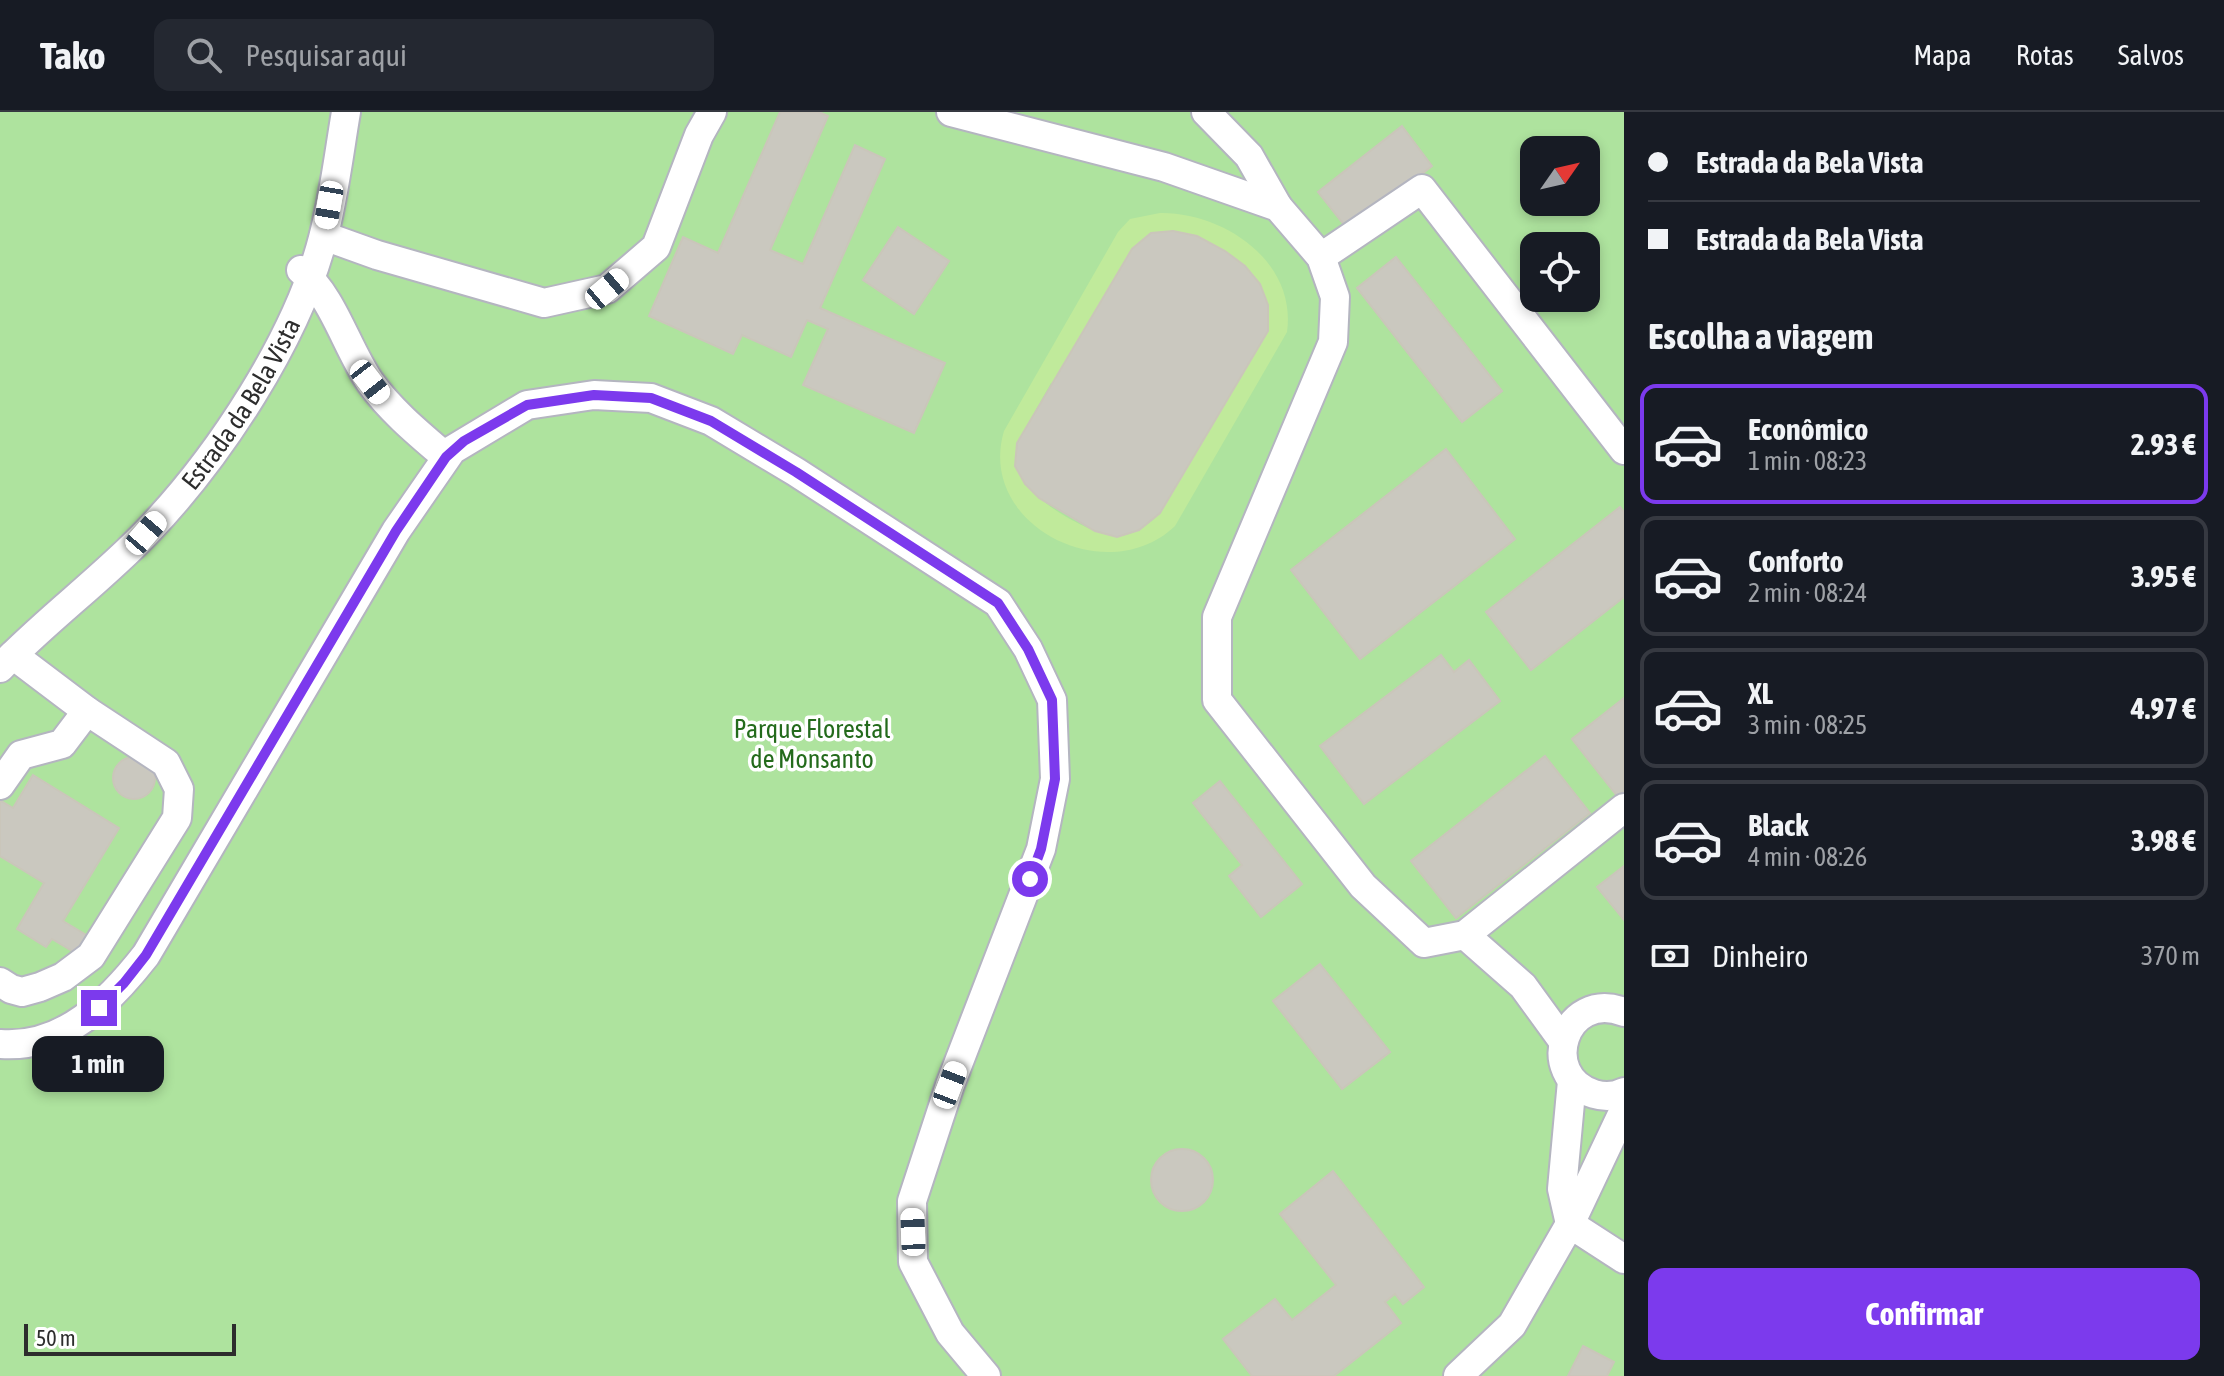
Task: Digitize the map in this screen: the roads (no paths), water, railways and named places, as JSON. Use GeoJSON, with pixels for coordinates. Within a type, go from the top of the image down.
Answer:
{"type":"FeatureCollection","features":[{"type":"Feature","properties":{"kind":"street","name":"Estrada da Bela Vista"},"geometry":{"type":"LineString","coordinates":[[6,662],[146,533],[199,473],[266,369],[324,236],[346,112]]}},
{"type":"Feature","properties":{"kind":"street"},"geometry":{"type":"LineString","coordinates":[[324,236],[377,255],[544,303],[607,289],[656,247],[699,135],[712,112]]}},
{"type":"Feature","properties":{"kind":"street"},"geometry":{"type":"LineString","coordinates":[[951,112],[1164,167],[1278,207]]}},
{"type":"Feature","properties":{"kind":"street"},"geometry":{"type":"LineString","coordinates":[[1206,112],[1249,156],[1278,207],[1321,257],[1335,297],[1333,342],[1217,617],[1217,700],[1363,886],[1424,943],[1465,935],[1624,808]]}},
{"type":"Feature","properties":{"kind":"street"},"geometry":{"type":"LineString","coordinates":[[1321,257],[1422,189],[1624,450]]}},
{"type":"Feature","properties":{"kind":"street"},"geometry":{"type":"LineString","coordinates":[[306,274],[336,319],[370,382],[390,407],[446,457]]}},
{"type":"Feature","properties":{"kind":"street"},"geometry":{"type":"LineString","coordinates":[[0,1044],[12,1045],[54,1035],[76,1025],[99,1008],[146,955],[396,531],[446,457],[464,441],[527,405],[594,395],[651,398],[711,421],[998,603],[1028,649],[1052,700],[1055,779],[1041,849],[950,1085],[912,1201],[913,1262],[950,1333],[986,1376]]}},
{"type":"Feature","properties":{"kind":"street"},"geometry":{"type":"LineString","coordinates":[[0,982],[22,992],[40,987],[63,977],[91,956],[177,818],[179,789],[166,763],[6,662]]}},
{"type":"Feature","properties":{"kind":"street"},"geometry":{"type":"LineString","coordinates":[[0,785],[21,755],[62,744],[87,711]]}},
{"type":"Feature","properties":{"kind":"street"},"geometry":{"type":"LineString","coordinates":[[1465,935],[1523,986],[1563,1041]]}},
{"type":"Feature","properties":{"kind":"street"},"geometry":{"type":"LineString","coordinates":[[1624,1012],[1601,1008],[1588,1011],[1568,1029],[1563,1041],[1563,1062],[1572,1081],[1586,1092],[1602,1097],[1624,1092]]}},
{"type":"Feature","properties":{"kind":"street"},"geometry":{"type":"LineString","coordinates":[[1572,1081],[1562,1189],[1570,1224],[1624,1259]]}},
{"type":"Feature","properties":{"kind":"street"},"geometry":{"type":"LineString","coordinates":[[1458,1376],[1512,1325],[1570,1224],[1624,1110]]}},
{"type":"Feature","properties":{"kind":"park label","name":"Parque Florestal de Monsanto"},"geometry":{"type":"Point","coordinates":[812,744]}}]}
